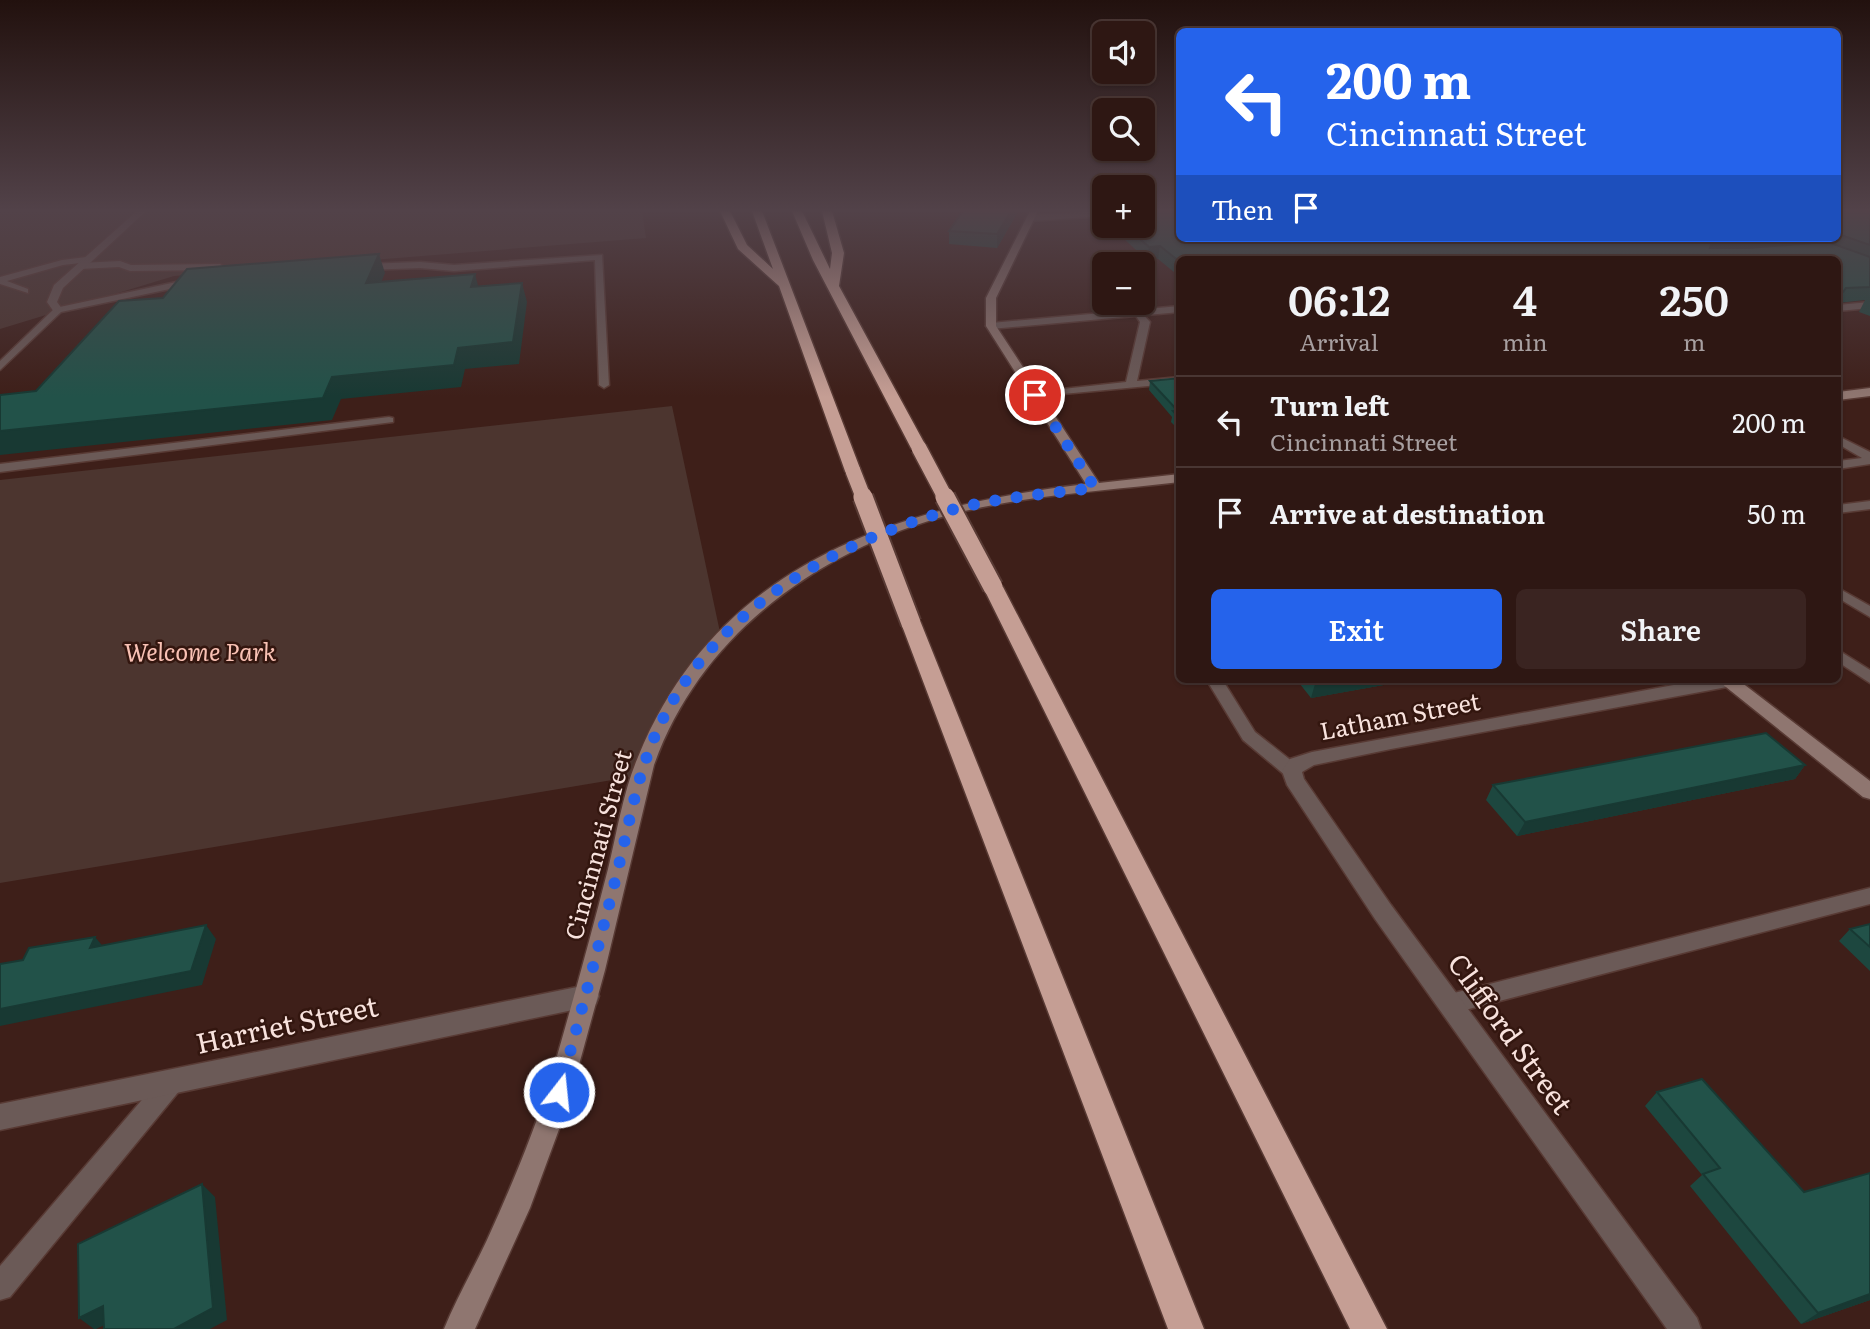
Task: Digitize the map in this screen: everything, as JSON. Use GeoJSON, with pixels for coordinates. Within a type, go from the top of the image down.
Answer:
{"type":"FeatureCollection","features":[{"type":"Feature","properties":{"kind":"highway"},"geometry":{"type":"LineString","coordinates":[[770,273],[783,285]]}},
{"type":"Feature","properties":{"kind":"highway"},"geometry":{"type":"LineString","coordinates":[[779,273],[911,623],[1186,1329]]}},
{"type":"Feature","properties":{"kind":"highway"},"geometry":{"type":"LineString","coordinates":[[826,273],[993,587],[1369,1329]]}},
{"type":"Feature","properties":{"kind":"highway"},"geometry":{"type":"LineString","coordinates":[[833,285],[835,273]]}},
{"type":"Feature","properties":{"kind":"street"},"geometry":{"type":"LineString","coordinates":[[58,310],[52,302],[58,287],[73,273]]}},
{"type":"Feature","properties":{"kind":"street"},"geometry":{"type":"LineString","coordinates":[[1003,273],[991,298],[992,326],[1095,488]]}},
{"type":"Feature","properties":{"kind":"street"},"geometry":{"type":"LineString","coordinates":[[1155,311],[1176,309]]}},
{"type":"Feature","properties":{"kind":"street"},"geometry":{"type":"LineString","coordinates":[[992,326],[1116,315]]}},
{"type":"Feature","properties":{"kind":"street"},"geometry":{"type":"LineString","coordinates":[[1841,396],[1870,392]]}},
{"type":"Feature","properties":{"kind":"street","name":"Cincinnati Street"},"geometry":{"type":"LineString","coordinates":[[459,1329],[509,1225],[552,1116],[587,996],[646,758],[671,705],[721,637],[747,612],[785,583],[825,558],[881,532],[946,511],[1176,478]]}},
{"type":"Feature","properties":{"kind":"street","name":"Latham Street"},"geometry":{"type":"LineString","coordinates":[[1292,771],[1297,764],[1364,747],[1710,683]]}},
{"type":"Feature","properties":{"kind":"street"},"geometry":{"type":"LineString","coordinates":[[1730,683],[1870,792]]}},
{"type":"Feature","properties":{"kind":"street","name":"Clifford Street"},"geometry":{"type":"LineString","coordinates":[[1292,771],[1301,791],[1450,1004],[1686,1329]]}},
{"type":"Feature","properties":{"kind":"street","name":"Harriet Street"},"geometry":{"type":"LineString","coordinates":[[0,1117],[587,996]]}},
{"type":"Feature","properties":{"kind":"lane"},"geometry":{"type":"LineString","coordinates":[[0,280],[25,273]]}},
{"type":"Feature","properties":{"kind":"lane"},"geometry":{"type":"LineString","coordinates":[[600,273],[604,384]]}},
{"type":"Feature","properties":{"kind":"lane"},"geometry":{"type":"LineString","coordinates":[[0,280],[25,291]]}},
{"type":"Feature","properties":{"kind":"lane"},"geometry":{"type":"LineString","coordinates":[[0,367],[58,310],[205,280]]}},
{"type":"Feature","properties":{"kind":"lane"},"geometry":{"type":"LineString","coordinates":[[1841,309],[1870,305]]}},
{"type":"Feature","properties":{"kind":"lane"},"geometry":{"type":"LineString","coordinates":[[1131,385],[1145,322],[1140,315]]}},
{"type":"Feature","properties":{"kind":"lane"},"geometry":{"type":"LineString","coordinates":[[1035,395],[1176,380]]}},
{"type":"Feature","properties":{"kind":"lane"},"geometry":{"type":"LineString","coordinates":[[0,468],[390,420]]}},
{"type":"Feature","properties":{"kind":"lane"},"geometry":{"type":"LineString","coordinates":[[1841,442],[1870,458]]}},
{"type":"Feature","properties":{"kind":"lane"},"geometry":{"type":"LineString","coordinates":[[1841,463],[1870,458]]}},
{"type":"Feature","properties":{"kind":"lane"},"geometry":{"type":"LineString","coordinates":[[1841,509],[1870,505]]}},
{"type":"Feature","properties":{"kind":"lane"},"geometry":{"type":"LineString","coordinates":[[1841,594],[1870,613]]}},
{"type":"Feature","properties":{"kind":"lane"},"geometry":{"type":"LineString","coordinates":[[1841,657],[1870,678]]}},
{"type":"Feature","properties":{"kind":"lane"},"geometry":{"type":"LineString","coordinates":[[1216,683],[1249,736],[1292,771]]}},
{"type":"Feature","properties":{"kind":"lane"},"geometry":{"type":"LineString","coordinates":[[1450,1004],[1870,896]]}},
{"type":"Feature","properties":{"kind":"lane"},"geometry":{"type":"LineString","coordinates":[[0,1287],[174,1080]]}},
{"type":"Feature","properties":{"kind":"green space"},"geometry":{"type":"Polygon","coordinates":[[[0,273],[211,273],[174,276],[0,329],[0,273]]]}},
{"type":"Feature","properties":{"kind":"green space","name":"Welcome Park"},"geometry":{"type":"Polygon","coordinates":[[[672,406],[721,637],[642,775],[0,883],[0,480],[672,406]]]}},
{"type":"Feature","properties":{"kind":"building"},"geometry":{"type":"Polygon","coordinates":[[[184,273],[370,273],[366,283],[475,274],[471,287],[522,283],[513,342],[458,348],[454,365],[332,377],[323,398],[0,431],[0,395],[36,391],[119,301],[163,298],[184,273]]]}},
{"type":"Feature","properties":{"kind":"building"},"geometry":{"type":"Polygon","coordinates":[[[1841,273],[1870,273],[1870,287],[1846,288],[1841,292],[1841,273]]]}},
{"type":"Feature","properties":{"kind":"building"},"geometry":{"type":"Polygon","coordinates":[[[1176,378],[1176,409],[1150,381],[1176,378]]]}},
{"type":"Feature","properties":{"kind":"building"},"geometry":{"type":"Polygon","coordinates":[[[1766,733],[1805,765],[1525,822],[1493,785],[1766,733]]]}},
{"type":"Feature","properties":{"kind":"building"},"geometry":{"type":"Polygon","coordinates":[[[1870,924],[1870,947],[1850,929],[1870,924]]]}},
{"type":"Feature","properties":{"kind":"building"},"geometry":{"type":"Polygon","coordinates":[[[206,925],[191,971],[0,1009],[0,964],[23,960],[29,948],[95,937],[90,948],[206,925]]]}},
{"type":"Feature","properties":{"kind":"building"},"geometry":{"type":"Polygon","coordinates":[[[1702,1079],[1804,1192],[1870,1173],[1870,1294],[1818,1313],[1703,1174],[1720,1168],[1657,1092],[1702,1079]]]}},
{"type":"Feature","properties":{"kind":"building"},"geometry":{"type":"Polygon","coordinates":[[[202,1184],[213,1308],[174,1329],[104,1329],[103,1306],[79,1318],[78,1244],[202,1184]]]}},
{"type":"Feature","properties":{"kind":"route"},"geometry":{"type":"LineString","coordinates":[[559,1092],[587,996],[646,758],[671,705],[695,669],[721,637],[747,612],[785,583],[825,558],[881,532],[946,511],[1095,488],[1035,395]]}}]}
